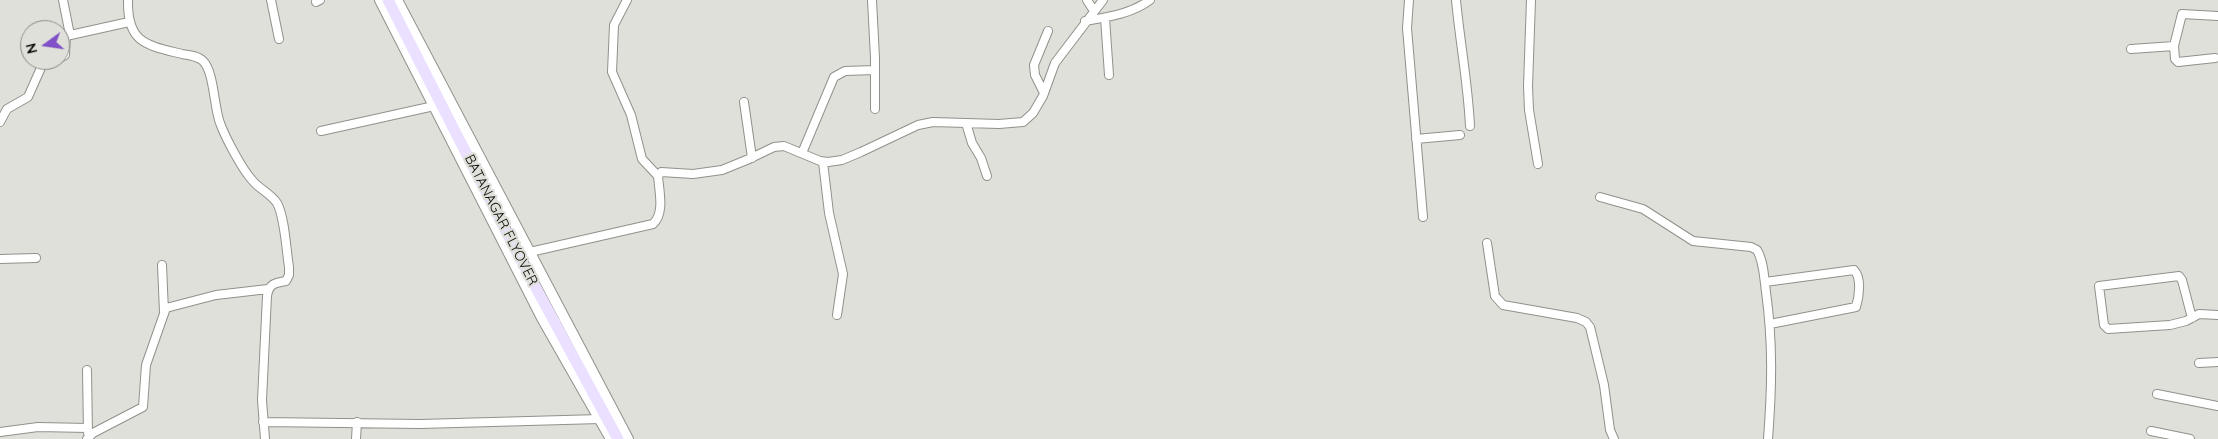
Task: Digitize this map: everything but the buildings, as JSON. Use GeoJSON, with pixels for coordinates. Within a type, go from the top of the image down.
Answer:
{"type":"FeatureCollection","features":[{"type":"Feature","properties":{"kind":"main road","name":"BATANAGAR FLYOVER"},"geometry":{"type":"LineString","coordinates":[[388,0],[517,253],[618,439]]}},
{"type":"Feature","properties":{"kind":"street"},"geometry":{"type":"LineString","coordinates":[[63,0],[67,20]]}},
{"type":"Feature","properties":{"kind":"street"},"geometry":{"type":"LineString","coordinates":[[88,438],[93,433],[143,407],[146,365],[164,312],[169,306],[268,288],[272,284],[286,280],[289,275],[277,204],[267,192],[250,178],[221,125],[205,62],[198,57],[158,48],[138,39],[133,32],[130,22],[128,0]]}},
{"type":"Feature","properties":{"kind":"street"},"geometry":{"type":"LineString","coordinates":[[271,0],[279,39]]}},
{"type":"Feature","properties":{"kind":"street"},"geometry":{"type":"LineString","coordinates":[[380,0],[542,318],[611,439]]}},
{"type":"Feature","properties":{"kind":"street"},"geometry":{"type":"LineString","coordinates":[[397,0],[628,439]]}},
{"type":"Feature","properties":{"kind":"street"},"geometry":{"type":"LineString","coordinates":[[530,252],[653,224],[657,220],[660,209],[658,176],[642,158],[631,115],[612,72],[614,25],[627,0]]}},
{"type":"Feature","properties":{"kind":"street"},"geometry":{"type":"LineString","coordinates":[[872,0],[875,109]]}},
{"type":"Feature","properties":{"kind":"street"},"geometry":{"type":"LineString","coordinates":[[1087,0],[1094,11]]}},
{"type":"Feature","properties":{"kind":"street"},"geometry":{"type":"LineString","coordinates":[[658,176],[659,173],[665,171],[693,174],[722,170],[774,147],[784,146],[823,162],[842,160],[918,125],[932,122],[999,124],[1023,122],[1033,114],[1044,93],[1054,63],[1103,0]]}},
{"type":"Feature","properties":{"kind":"street"},"geometry":{"type":"LineString","coordinates":[[1085,21],[1105,18],[1136,9],[1150,0]]}},
{"type":"Feature","properties":{"kind":"street"},"geometry":{"type":"LineString","coordinates":[[1409,0],[1407,28],[1423,217]]}},
{"type":"Feature","properties":{"kind":"street"},"geometry":{"type":"LineString","coordinates":[[1456,0],[1460,44],[1468,89],[1470,126]]}},
{"type":"Feature","properties":{"kind":"street"},"geometry":{"type":"LineString","coordinates":[[1531,0],[1529,110],[1538,164]]}},
{"type":"Feature","properties":{"kind":"street"},"geometry":{"type":"LineString","coordinates":[[2215,58],[2178,62],[2175,59],[2174,46],[2182,14],[2218,16]]}},
{"type":"Feature","properties":{"kind":"street"},"geometry":{"type":"LineString","coordinates":[[1105,18],[1109,75]]}},
{"type":"Feature","properties":{"kind":"street"},"geometry":{"type":"LineString","coordinates":[[70,35],[130,22]]}},
{"type":"Feature","properties":{"kind":"street"},"geometry":{"type":"LineString","coordinates":[[1044,93],[1035,75],[1034,65],[1048,31]]}},
{"type":"Feature","properties":{"kind":"street"},"geometry":{"type":"LineString","coordinates":[[2131,49],[2174,46]]}},
{"type":"Feature","properties":{"kind":"street"},"geometry":{"type":"LineString","coordinates":[[0,122],[7,110],[28,97],[40,70]]}},
{"type":"Feature","properties":{"kind":"street"},"geometry":{"type":"LineString","coordinates":[[802,152],[834,77],[845,70],[875,70]]}},
{"type":"Feature","properties":{"kind":"street"},"geometry":{"type":"LineString","coordinates":[[744,102],[752,158]]}},
{"type":"Feature","properties":{"kind":"street"},"geometry":{"type":"LineString","coordinates":[[321,132],[434,106]]}},
{"type":"Feature","properties":{"kind":"street"},"geometry":{"type":"LineString","coordinates":[[966,123],[972,144],[981,158],[987,176]]}},
{"type":"Feature","properties":{"kind":"street"},"geometry":{"type":"LineString","coordinates":[[1416,139],[1460,135]]}},
{"type":"Feature","properties":{"kind":"street"},"geometry":{"type":"LineString","coordinates":[[823,162],[829,213],[843,274],[837,315]]}},
{"type":"Feature","properties":{"kind":"street"},"geometry":{"type":"LineString","coordinates":[[1600,197],[1643,209],[1694,241],[1754,248],[1759,254],[1765,282],[1770,324],[1772,393],[1768,439]]}},
{"type":"Feature","properties":{"kind":"street"},"geometry":{"type":"LineString","coordinates":[[1487,242],[1493,288],[1498,301],[1503,305],[1577,318],[1586,322],[1590,327],[1604,385],[1610,430],[1614,439]]}},
{"type":"Feature","properties":{"kind":"street"},"geometry":{"type":"LineString","coordinates":[[0,259],[36,258]]}},
{"type":"Feature","properties":{"kind":"street"},"geometry":{"type":"LineString","coordinates":[[162,264],[164,312]]}},
{"type":"Feature","properties":{"kind":"street"},"geometry":{"type":"LineString","coordinates":[[1765,282],[1854,270],[1858,279],[1856,307],[1770,324]]}},
{"type":"Feature","properties":{"kind":"street"},"geometry":{"type":"LineString","coordinates":[[2192,318],[2182,280],[2179,276],[2099,286],[2106,329],[2170,325],[2192,318],[2199,314],[2218,315]]}},
{"type":"Feature","properties":{"kind":"street"},"geometry":{"type":"LineString","coordinates":[[265,439],[262,400],[268,288]]}},
{"type":"Feature","properties":{"kind":"street"},"geometry":{"type":"LineString","coordinates":[[2199,363],[2218,362]]}},
{"type":"Feature","properties":{"kind":"street"},"geometry":{"type":"LineString","coordinates":[[87,370],[88,438]]}},
{"type":"Feature","properties":{"kind":"street"},"geometry":{"type":"LineString","coordinates":[[2156,394],[2218,406]]}},
{"type":"Feature","properties":{"kind":"street"},"geometry":{"type":"LineString","coordinates":[[263,422],[420,424],[600,419]]}},
{"type":"Feature","properties":{"kind":"street"},"geometry":{"type":"LineString","coordinates":[[356,422],[356,439]]}},
{"type":"Feature","properties":{"kind":"street"},"geometry":{"type":"LineString","coordinates":[[0,432],[38,427],[88,428]]}},
{"type":"Feature","properties":{"kind":"street"},"geometry":{"type":"LineString","coordinates":[[2151,430],[2190,439]]}}]}
